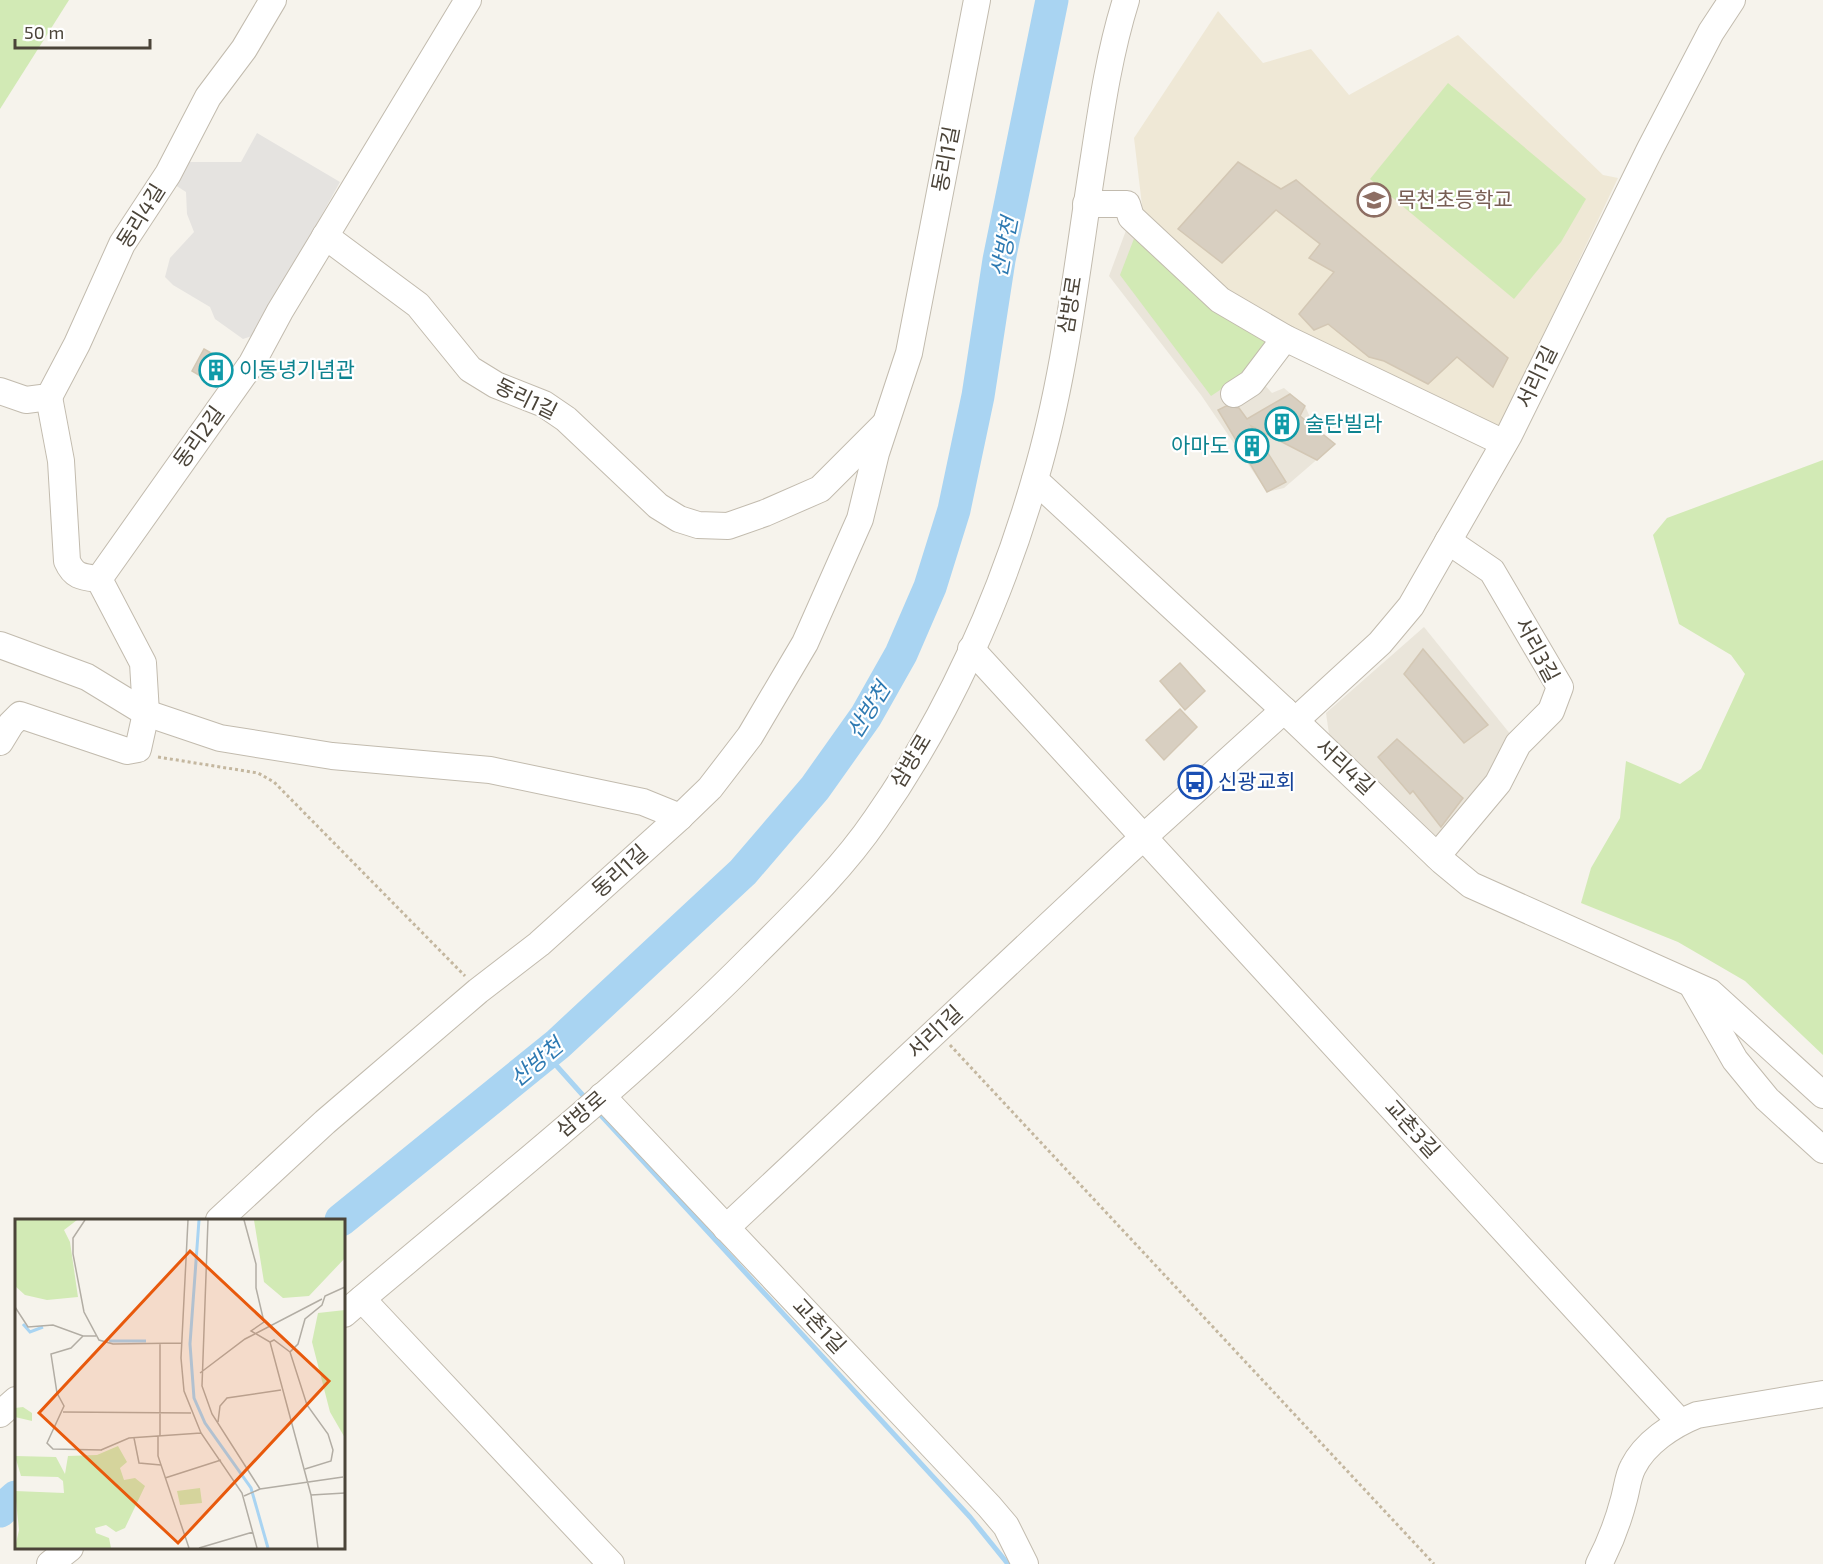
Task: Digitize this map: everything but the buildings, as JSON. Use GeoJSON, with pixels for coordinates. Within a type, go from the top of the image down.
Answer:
{"type":"FeatureCollection","features":[{"type":"Feature","properties":{"kind":"street","name":"동리4길"},"geometry":{"type":"LineString","coordinates":[[49,398],[77,344],[122,244],[168,174],[208,97],[244,49],[273,0]]}},
{"type":"Feature","properties":{"kind":"street","name":"동리2길"},"geometry":{"type":"LineString","coordinates":[[99,579],[252,363],[325,236],[468,0]]}},
{"type":"Feature","properties":{"kind":"street","name":"동리1길"},"geometry":{"type":"LineString","coordinates":[[221,1219],[325,1122],[478,991],[539,944],[680,817],[710,788],[750,736],[805,643],[860,519],[876,453],[909,353],[977,0]]}},
{"type":"Feature","properties":{"kind":"street","name":"삼방로"},"geometry":{"type":"LineString","coordinates":[[353,1306],[691,1019],[832,873],[876,821],[922,744],[970,649],[1009,559],[1035,480],[1055,402],[1086,204],[1117,29],[1126,0]]}},
{"type":"Feature","properties":{"kind":"street","name":"서리1길"},"geometry":{"type":"LineString","coordinates":[[726,1228],[1144,837],[1290,715],[1380,644],[1411,606],[1504,443],[1650,149],[1711,32],[1732,0]]}},
{"type":"Feature","properties":{"kind":"street"},"geometry":{"type":"LineString","coordinates":[[1086,204],[1127,204],[1131,217],[1220,300],[1285,338],[1504,443]]}},
{"type":"Feature","properties":{"kind":"street","name":"동리1길"},"geometry":{"type":"LineString","coordinates":[[325,236],[418,305],[470,369],[496,386],[544,404],[566,419],[658,506],[679,519],[698,525],[728,526],[820,489],[887,422]]}},
{"type":"Feature","properties":{"kind":"street"},"geometry":{"type":"LineString","coordinates":[[1250,392],[1285,338]]}},
{"type":"Feature","properties":{"kind":"street"},"geometry":{"type":"LineString","coordinates":[[0,391],[26,400],[49,398],[61,461],[67,561],[71,571],[78,576],[99,579],[143,663],[146,713],[138,749],[127,751],[20,715],[11,724],[0,742]]}},
{"type":"Feature","properties":{"kind":"street","name":"서리4길"},"geometry":{"type":"LineString","coordinates":[[1035,480],[1290,715],[1437,856],[1471,885],[1694,983],[1732,1010],[1823,1095]]}},
{"type":"Feature","properties":{"kind":"street","name":"서리3길"},"geometry":{"type":"LineString","coordinates":[[1437,856],[1498,783],[1518,744],[1551,711],[1560,687],[1492,571],[1448,541]]}},
{"type":"Feature","properties":{"kind":"street"},"geometry":{"type":"LineString","coordinates":[[0,645],[87,677],[146,713],[220,738],[332,756],[490,770],[643,802],[680,817]]}},
{"type":"Feature","properties":{"kind":"street"},"geometry":{"type":"LineString","coordinates":[[970,649],[1144,837]]}},
{"type":"Feature","properties":{"kind":"street","name":"교촌3길"},"geometry":{"type":"LineString","coordinates":[[1144,837],[1680,1422]]}},
{"type":"Feature","properties":{"kind":"street"},"geometry":{"type":"LineString","coordinates":[[1694,983],[1735,1060],[1767,1099],[1823,1150]]}},
{"type":"Feature","properties":{"kind":"street","name":"교촌1길"},"geometry":{"type":"LineString","coordinates":[[595,1102],[726,1228],[989,1506],[1006,1526],[1025,1564]]}},
{"type":"Feature","properties":{"kind":"street"},"geometry":{"type":"LineString","coordinates":[[353,1306],[611,1564]]}},
{"type":"Feature","properties":{"kind":"street"},"geometry":{"type":"LineString","coordinates":[[1599,1564],[1612,1539],[1631,1469],[1642,1452],[1680,1422],[1697,1415],[1823,1394]]}},
{"type":"Feature","properties":{"kind":"street"},"geometry":{"type":"LineString","coordinates":[[0,1414],[15,1401]]}},
{"type":"Feature","properties":{"kind":"street"},"geometry":{"type":"LineString","coordinates":[[50,1564],[69,1549]]}},
{"type":"Feature","properties":{"kind":"path"},"geometry":{"type":"LineString","coordinates":[[138,749],[156,756],[258,773],[274,782],[478,991]]}},
{"type":"Feature","properties":{"kind":"path"},"geometry":{"type":"LineString","coordinates":[[936,1031],[1434,1564]]}},
{"type":"Feature","properties":{"kind":"shaded area","name":"목천초등학교"},"geometry":{"type":"Polygon","coordinates":[[[1218,11],[1263,63],[1311,49],[1349,95],[1458,35],[1603,175],[1618,178],[1498,430],[1261,320],[1144,222],[1134,138],[1218,11]]]}},
{"type":"Feature","properties":{"kind":"shaded area"},"geometry":{"type":"Polygon","coordinates":[[[257,133],[340,182],[255,335],[243,339],[215,319],[210,307],[173,285],[165,277],[170,258],[194,232],[187,214],[186,192],[172,183],[186,162],[241,162],[257,133]]]}},
{"type":"Feature","properties":{"kind":"shaded area"},"geometry":{"type":"Polygon","coordinates":[[[1131,217],[1260,380],[1272,393],[1284,388],[1305,406],[1313,424],[1335,444],[1284,488],[1267,492],[1201,395],[1109,276],[1131,217]]]}},
{"type":"Feature","properties":{"kind":"shaded area"},"geometry":{"type":"Polygon","coordinates":[[[1424,627],[1515,740],[1493,778],[1434,843],[1329,734],[1326,713],[1424,627]]]}},
{"type":"Feature","properties":{"kind":"green space"},"geometry":{"type":"Polygon","coordinates":[[[0,0],[69,0],[0,109],[0,0]]]}},
{"type":"Feature","properties":{"kind":"green space"},"geometry":{"type":"Polygon","coordinates":[[[1448,83],[1586,199],[1561,242],[1514,299],[1370,179],[1448,83]]]}},
{"type":"Feature","properties":{"kind":"green space"},"geometry":{"type":"Polygon","coordinates":[[[1135,236],[1272,341],[1241,376],[1211,396],[1120,275],[1135,236]]]}},
{"type":"Feature","properties":{"kind":"green space"},"geometry":{"type":"Polygon","coordinates":[[[1823,460],[1823,1055],[1745,981],[1678,942],[1581,903],[1591,868],[1620,818],[1626,761],[1680,784],[1701,769],[1745,674],[1731,655],[1679,624],[1653,535],[1667,518],[1823,460]]]}},
{"type":"Feature","properties":{"kind":"waterway","name":"산방천"},"geometry":{"type":"LineString","coordinates":[[342,1219],[558,1044],[743,872],[815,788],[866,716],[901,654],[930,587],[954,510],[978,396],[999,260],[1052,0]]}},
{"type":"Feature","properties":{"kind":"waterway"},"geometry":{"type":"LineString","coordinates":[[546,1054],[588,1101]]}},
{"type":"Feature","properties":{"kind":"waterway"},"geometry":{"type":"LineString","coordinates":[[596,1110],[970,1517],[1008,1564]]}},
{"type":"Feature","properties":{"kind":"waterway","name":"산방천"},"geometry":{"type":"LineString","coordinates":[[0,1511],[15,1498]]}},
{"type":"Feature","properties":{"kind":"place","name":"목천초등학교"},"geometry":{"type":"Point","coordinates":[1374,200]}},
{"type":"Feature","properties":{"kind":"place","name":"이동녕기념관"},"geometry":{"type":"Point","coordinates":[216,370]}},
{"type":"Feature","properties":{"kind":"place","name":"술탄빌라"},"geometry":{"type":"Point","coordinates":[1282,424]}},
{"type":"Feature","properties":{"kind":"place","name":"아마도"},"geometry":{"type":"Point","coordinates":[1252,446]}},
{"type":"Feature","properties":{"kind":"place","name":"신광교회"},"geometry":{"type":"Point","coordinates":[1195,782]}}]}
